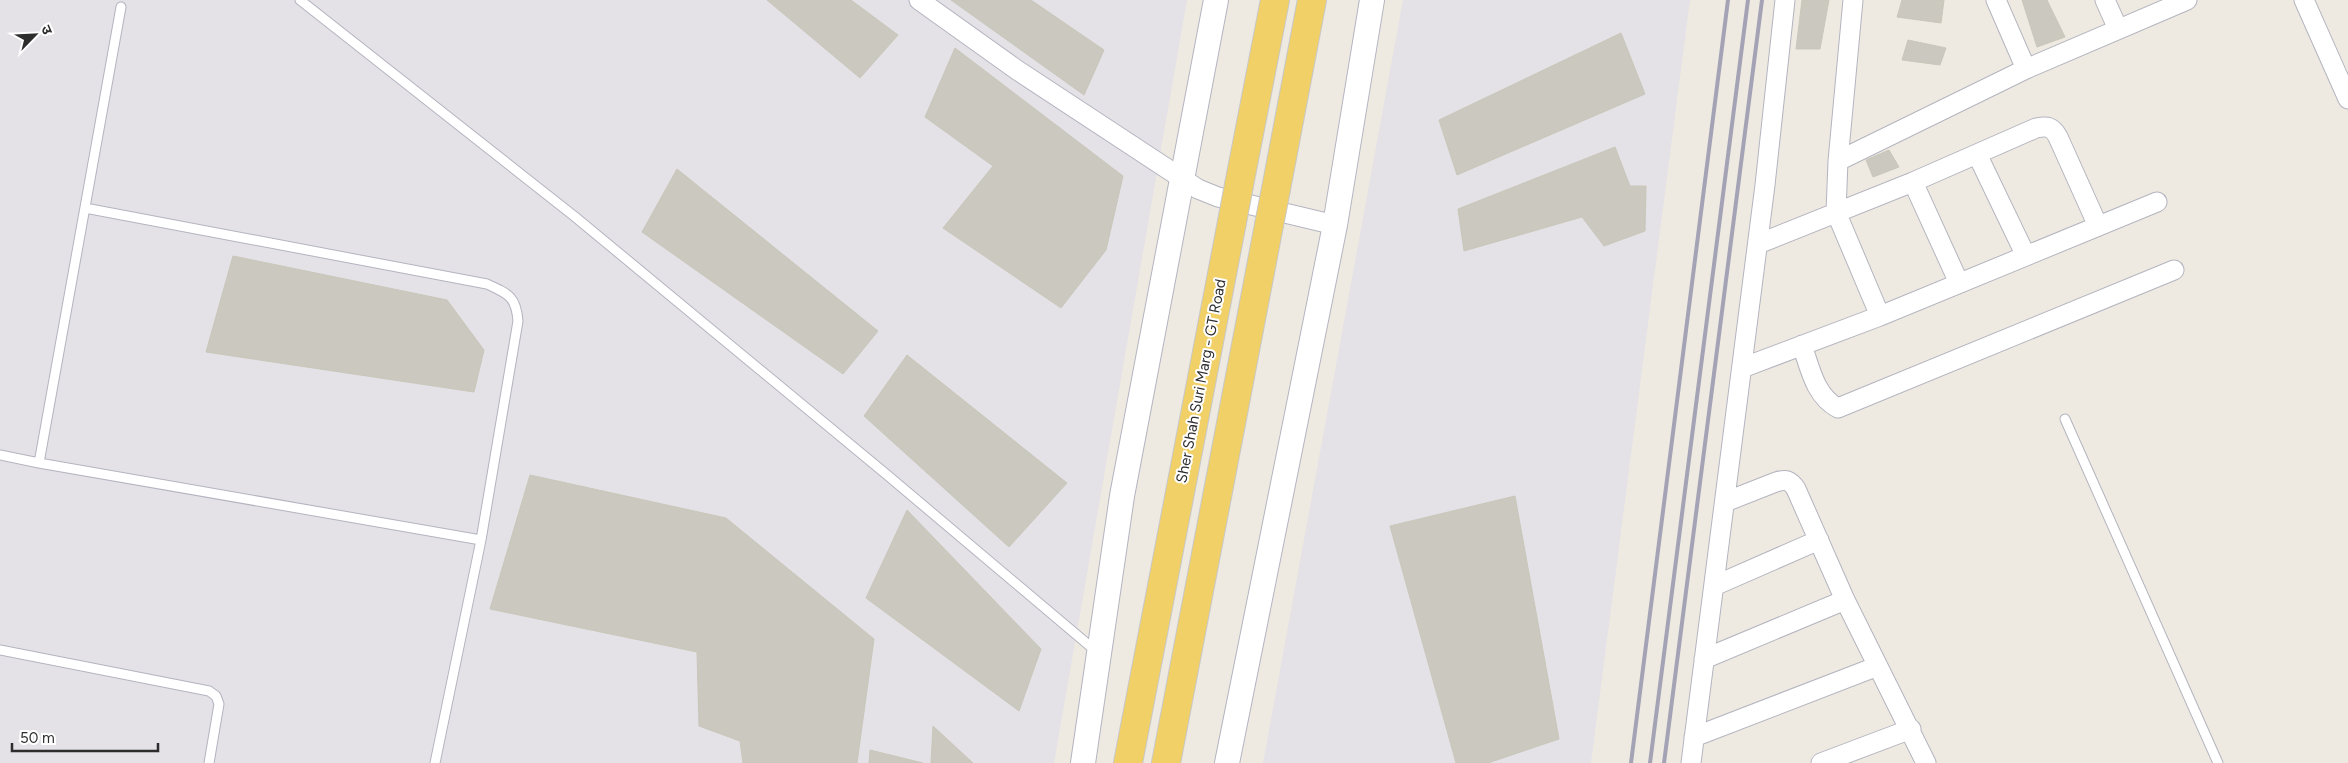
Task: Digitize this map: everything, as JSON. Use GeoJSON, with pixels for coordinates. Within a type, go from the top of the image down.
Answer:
{"type":"FeatureCollection","features":[{"type":"Feature","properties":{"kind":"highway","name":"Sher Shah Suri Marg - GT Road"},"geometry":{"type":"LineString","coordinates":[[1128,763],[1275,0]]}},
{"type":"Feature","properties":{"kind":"highway"},"geometry":{"type":"LineString","coordinates":[[1166,763],[1312,0]]}},
{"type":"Feature","properties":{"kind":"street"},"geometry":{"type":"LineString","coordinates":[[919,0],[1017,70],[1181,179],[1218,197],[1335,225]]}},
{"type":"Feature","properties":{"kind":"street"},"geometry":{"type":"LineString","coordinates":[[1083,763],[1122,496],[1216,0]]}},
{"type":"Feature","properties":{"kind":"street"},"geometry":{"type":"LineString","coordinates":[[1227,763],[1335,225],[1372,0]]}},
{"type":"Feature","properties":{"kind":"street"},"geometry":{"type":"LineString","coordinates":[[1691,763],[1758,244],[1785,0]]}},
{"type":"Feature","properties":{"kind":"street"},"geometry":{"type":"LineString","coordinates":[[1853,0],[1838,160],[1836,212],[1880,316]]}},
{"type":"Feature","properties":{"kind":"street"},"geometry":{"type":"LineString","coordinates":[[1996,0],[2026,69]]}},
{"type":"Feature","properties":{"kind":"street"},"geometry":{"type":"LineString","coordinates":[[2104,0],[2118,30]]}},
{"type":"Feature","properties":{"kind":"street"},"geometry":{"type":"LineString","coordinates":[[1838,160],[2026,69],[2187,0]]}},
{"type":"Feature","properties":{"kind":"street"},"geometry":{"type":"LineString","coordinates":[[2304,0],[2348,99]]}},
{"type":"Feature","properties":{"kind":"street"},"geometry":{"type":"LineString","coordinates":[[1758,244],[1913,182],[2036,128],[2046,126],[2053,128],[2098,226]]}},
{"type":"Feature","properties":{"kind":"street"},"geometry":{"type":"LineString","coordinates":[[1977,154],[2026,256]]}},
{"type":"Feature","properties":{"kind":"street"},"geometry":{"type":"LineString","coordinates":[[1913,182],[1959,283]]}},
{"type":"Feature","properties":{"kind":"street"},"geometry":{"type":"LineString","coordinates":[[1742,368],[1880,316],[2158,202]]}},
{"type":"Feature","properties":{"kind":"street"},"geometry":{"type":"LineString","coordinates":[[1802,345],[1822,395],[1829,403],[1838,408],[2174,270]]}},
{"type":"Feature","properties":{"kind":"street"},"geometry":{"type":"LineString","coordinates":[[1725,502],[1784,480],[1791,482],[1845,600],[1926,763]]}},
{"type":"Feature","properties":{"kind":"street"},"geometry":{"type":"LineString","coordinates":[[1714,586],[1819,540]]}},
{"type":"Feature","properties":{"kind":"street"},"geometry":{"type":"LineString","coordinates":[[1704,659],[1845,600]]}},
{"type":"Feature","properties":{"kind":"street"},"geometry":{"type":"LineString","coordinates":[[1694,737],[1878,666]]}},
{"type":"Feature","properties":{"kind":"street"},"geometry":{"type":"LineString","coordinates":[[1821,763],[1910,729]]}},
{"type":"Feature","properties":{"kind":"lane"},"geometry":{"type":"LineString","coordinates":[[300,0],[574,216],[1099,654]]}},
{"type":"Feature","properties":{"kind":"lane"},"geometry":{"type":"LineString","coordinates":[[39,463],[121,7]]}},
{"type":"Feature","properties":{"kind":"lane"},"geometry":{"type":"LineString","coordinates":[[85,208],[488,284],[506,292],[516,304],[518,322],[481,540],[435,763]]}},
{"type":"Feature","properties":{"kind":"lane"},"geometry":{"type":"LineString","coordinates":[[2065,419],[2218,763]]}},
{"type":"Feature","properties":{"kind":"lane"},"geometry":{"type":"LineString","coordinates":[[0,454],[39,463],[481,540]]}},
{"type":"Feature","properties":{"kind":"lane"},"geometry":{"type":"LineString","coordinates":[[0,650],[209,691],[216,696],[219,704],[209,763]]}},
{"type":"Feature","properties":{"kind":"shaded area"},"geometry":{"type":"Polygon","coordinates":[[[0,0],[1187,0],[1054,763],[0,763],[0,0]]]}},
{"type":"Feature","properties":{"kind":"shaded area"},"geometry":{"type":"Polygon","coordinates":[[[1403,0],[1690,0],[1591,763],[1263,763],[1403,0]]]}},
{"type":"Feature","properties":{"kind":"building"},"geometry":{"type":"Polygon","coordinates":[[[767,0],[851,0],[898,35],[860,78],[767,0]]]}},
{"type":"Feature","properties":{"kind":"building"},"geometry":{"type":"Polygon","coordinates":[[[951,0],[1031,0],[1104,50],[1084,95],[951,0]]]}},
{"type":"Feature","properties":{"kind":"building"},"geometry":{"type":"Polygon","coordinates":[[[1802,0],[1829,0],[1820,49],[1796,49],[1802,0]]]}},
{"type":"Feature","properties":{"kind":"building"},"geometry":{"type":"Polygon","coordinates":[[[1902,0],[1944,0],[1941,23],[1897,17],[1902,0]]]}},
{"type":"Feature","properties":{"kind":"building"},"geometry":{"type":"Polygon","coordinates":[[[2022,0],[2047,0],[2065,37],[2037,47],[2022,0]]]}},
{"type":"Feature","properties":{"kind":"building"},"geometry":{"type":"Polygon","coordinates":[[[1621,33],[1645,94],[1457,175],[1439,120],[1621,33]]]}},
{"type":"Feature","properties":{"kind":"building"},"geometry":{"type":"Polygon","coordinates":[[[1908,40],[1946,48],[1940,65],[1902,60],[1908,40]]]}},
{"type":"Feature","properties":{"kind":"building"},"geometry":{"type":"Polygon","coordinates":[[[955,48],[1123,176],[1106,250],[1061,308],[943,228],[993,166],[925,117],[955,48]]]}},
{"type":"Feature","properties":{"kind":"building"},"geometry":{"type":"Polygon","coordinates":[[[1615,147],[1630,186],[1646,186],[1645,231],[1604,246],[1582,217],[1464,251],[1458,209],[1615,147]]]}},
{"type":"Feature","properties":{"kind":"building"},"geometry":{"type":"Polygon","coordinates":[[[1889,150],[1899,167],[1873,177],[1866,160],[1889,150]]]}},
{"type":"Feature","properties":{"kind":"building"},"geometry":{"type":"Polygon","coordinates":[[[677,169],[878,331],[843,374],[642,232],[677,169]]]}},
{"type":"Feature","properties":{"kind":"building"},"geometry":{"type":"Polygon","coordinates":[[[233,256],[447,300],[484,350],[474,392],[206,352],[233,256]]]}},
{"type":"Feature","properties":{"kind":"building"},"geometry":{"type":"Polygon","coordinates":[[[907,355],[1067,483],[1009,547],[864,416],[907,355]]]}},
{"type":"Feature","properties":{"kind":"building"},"geometry":{"type":"Polygon","coordinates":[[[530,475],[726,518],[874,639],[857,763],[743,763],[740,741],[699,726],[697,652],[490,609],[530,475]]]}},
{"type":"Feature","properties":{"kind":"building"},"geometry":{"type":"Polygon","coordinates":[[[1515,496],[1559,739],[1488,763],[1456,763],[1390,526],[1515,496]]]}},
{"type":"Feature","properties":{"kind":"building"},"geometry":{"type":"Polygon","coordinates":[[[907,510],[1041,649],[1019,711],[866,598],[907,510]]]}},
{"type":"Feature","properties":{"kind":"building"},"geometry":{"type":"Polygon","coordinates":[[[933,726],[973,763],[931,763],[933,726]]]}},
{"type":"Feature","properties":{"kind":"building"},"geometry":{"type":"Polygon","coordinates":[[[870,750],[923,763],[869,763],[870,750]]]}},
{"type":"Feature","properties":{"kind":"railway"},"geometry":{"type":"LineString","coordinates":[[1631,763],[1728,0]]}},
{"type":"Feature","properties":{"kind":"railway"},"geometry":{"type":"LineString","coordinates":[[1650,763],[1748,0]]}},
{"type":"Feature","properties":{"kind":"railway"},"geometry":{"type":"LineString","coordinates":[[1664,763],[1762,0]]}}]}
